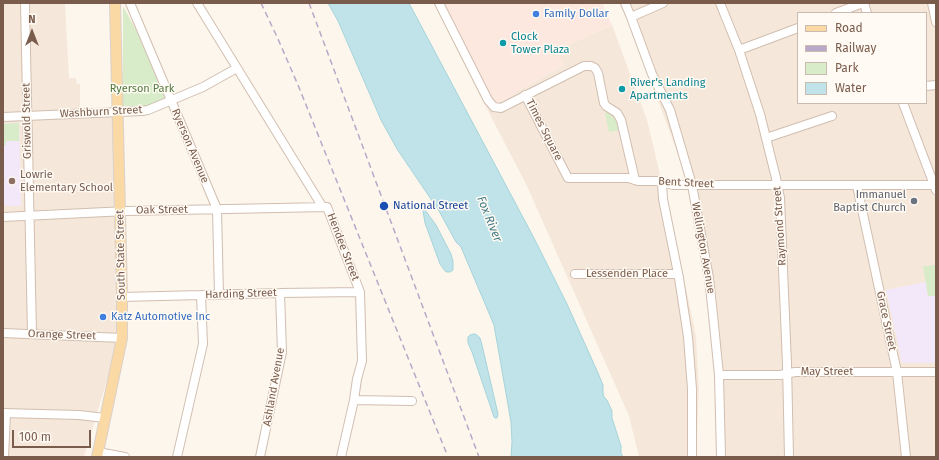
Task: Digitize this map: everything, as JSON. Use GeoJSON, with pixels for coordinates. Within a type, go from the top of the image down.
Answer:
{"type":"FeatureCollection","features":[{"type":"Feature","properties":{"kind":"main road","name":"South State Street"},"geometry":{"type":"LineString","coordinates":[[97,454],[122,338],[115,3]]}},
{"type":"Feature","properties":{"kind":"street","name":"Griswold Street"},"geometry":{"type":"LineString","coordinates":[[25,3],[32,334]]}},
{"type":"Feature","properties":{"kind":"street","name":"Ryerson Avenue"},"geometry":{"type":"LineString","coordinates":[[130,3],[217,209],[218,295]]}},
{"type":"Feature","properties":{"kind":"street","name":"Hendee Street"},"geometry":{"type":"LineString","coordinates":[[197,3],[322,206],[327,207],[360,292],[362,361],[341,457]]}},
{"type":"Feature","properties":{"kind":"street","name":"Times Square"},"geometry":{"type":"LineString","coordinates":[[439,3],[488,100],[494,107],[501,108],[525,95],[568,178],[628,178],[635,180]]}},
{"type":"Feature","properties":{"kind":"street","name":"Wellington Avenue"},"geometry":{"type":"LineString","coordinates":[[625,3],[652,74],[670,110],[692,185],[709,278],[714,323],[719,375],[721,457]]}},
{"type":"Feature","properties":{"kind":"street"},"geometry":{"type":"LineString","coordinates":[[631,17],[663,3]]}},
{"type":"Feature","properties":{"kind":"street","name":"Raymond Street"},"geometry":{"type":"LineString","coordinates":[[720,3],[739,50],[760,114],[780,198],[782,216],[789,457]]}},
{"type":"Feature","properties":{"kind":"street"},"geometry":{"type":"LineString","coordinates":[[839,12],[863,3],[868,12]]}},
{"type":"Feature","properties":{"kind":"street"},"geometry":{"type":"LineString","coordinates":[[932,3],[936,22]]}},
{"type":"Feature","properties":{"kind":"street"},"geometry":{"type":"LineString","coordinates":[[739,50],[797,28]]}},
{"type":"Feature","properties":{"kind":"street"},"geometry":{"type":"LineString","coordinates":[[525,95],[584,66],[595,68],[598,74],[604,104],[617,113],[620,120],[635,180]]}},
{"type":"Feature","properties":{"kind":"street","name":"Washburn Street"},"geometry":{"type":"LineString","coordinates":[[3,117],[148,110],[203,87],[237,68]]}},
{"type":"Feature","properties":{"kind":"street"},"geometry":{"type":"LineString","coordinates":[[903,104],[935,187]]}},
{"type":"Feature","properties":{"kind":"street"},"geometry":{"type":"LineString","coordinates":[[766,138],[832,116]]}},
{"type":"Feature","properties":{"kind":"street","name":"Bent Street"},"geometry":{"type":"LineString","coordinates":[[635,180],[657,181],[673,185],[935,187]]}},
{"type":"Feature","properties":{"kind":"street"},"geometry":{"type":"LineString","coordinates":[[662,183],[663,199],[682,296],[688,341],[692,389],[692,457]]}},
{"type":"Feature","properties":{"kind":"street","name":"Grace Street"},"geometry":{"type":"LineString","coordinates":[[857,186],[897,372],[906,457]]}},
{"type":"Feature","properties":{"kind":"street","name":"Oak Street"},"geometry":{"type":"LineString","coordinates":[[3,217],[120,211],[322,206]]}},
{"type":"Feature","properties":{"kind":"street","name":"Lessenden Place"},"geometry":{"type":"LineString","coordinates":[[575,274],[678,274]]}},
{"type":"Feature","properties":{"kind":"street","name":"Harding Street"},"geometry":{"type":"LineString","coordinates":[[122,297],[360,292]]}},
{"type":"Feature","properties":{"kind":"street","name":"Ashland Avenue"},"geometry":{"type":"LineString","coordinates":[[260,457],[282,352],[280,293]]}},
{"type":"Feature","properties":{"kind":"street"},"geometry":{"type":"LineString","coordinates":[[177,457],[203,344],[201,295]]}},
{"type":"Feature","properties":{"kind":"street","name":"Orange Street"},"geometry":{"type":"LineString","coordinates":[[3,333],[122,338]]}},
{"type":"Feature","properties":{"kind":"street","name":"May Street"},"geometry":{"type":"LineString","coordinates":[[719,375],[780,375],[794,372],[936,372]]}},
{"type":"Feature","properties":{"kind":"street"},"geometry":{"type":"LineString","coordinates":[[354,400],[412,401]]}},
{"type":"Feature","properties":{"kind":"street"},"geometry":{"type":"LineString","coordinates":[[4,457],[4,413],[79,415],[105,418]]}},
{"type":"Feature","properties":{"kind":"street"},"geometry":{"type":"LineString","coordinates":[[97,454],[126,457]]}},
{"type":"Feature","properties":{"kind":"shaded area"},"geometry":{"type":"Polygon","coordinates":[[[3,3],[65,3],[69,78],[76,78],[77,84],[80,84],[80,117],[112,117],[117,237],[118,343],[84,457],[3,457],[3,3]]]}},
{"type":"Feature","properties":{"kind":"shaded area","name":"Clock Tower Plaza"},"geometry":{"type":"Polygon","coordinates":[[[434,3],[602,3],[612,25],[558,50],[563,65],[487,109],[434,3]]]}},
{"type":"Feature","properties":{"kind":"shaded area"},"geometry":{"type":"Polygon","coordinates":[[[622,3],[936,3],[936,457],[718,457],[717,376],[707,279],[687,179],[622,3]]]}},
{"type":"Feature","properties":{"kind":"shaded area"},"geometry":{"type":"Polygon","coordinates":[[[612,25],[647,120],[677,245],[696,336],[699,389],[696,457],[639,457],[629,416],[527,186],[487,109],[563,65],[557,50],[612,25]]]}},
{"type":"Feature","properties":{"kind":"shaded area","name":"Lowrie Elementary School"},"geometry":{"type":"Polygon","coordinates":[[[19,123],[21,206],[3,206],[3,124],[19,123]]]}},
{"type":"Feature","properties":{"kind":"shaded area"},"geometry":{"type":"Polygon","coordinates":[[[926,282],[928,296],[936,296],[936,363],[902,363],[886,290],[926,282]]]}},
{"type":"Feature","properties":{"kind":"green space","name":"Ryerson Park"},"geometry":{"type":"Polygon","coordinates":[[[123,6],[137,32],[166,99],[147,106],[123,106],[123,6]]]}},
{"type":"Feature","properties":{"kind":"green space"},"geometry":{"type":"Polygon","coordinates":[[[610,112],[615,115],[618,120],[620,130],[609,132],[605,113],[610,112]]]}},
{"type":"Feature","properties":{"kind":"green space"},"geometry":{"type":"Polygon","coordinates":[[[19,123],[19,141],[6,141],[6,145],[3,146],[3,124],[19,123]]]}},
{"type":"Feature","properties":{"kind":"green space"},"geometry":{"type":"Polygon","coordinates":[[[936,265],[936,296],[928,296],[923,266],[936,265]]]}},
{"type":"Feature","properties":{"kind":"water","name":"Fox River"},"geometry":{"type":"Polygon","coordinates":[[[328,3],[409,3],[535,240],[567,304],[603,385],[604,397],[612,411],[612,418],[623,457],[511,457],[511,422],[494,325],[461,247],[456,242],[439,211],[397,149],[381,120],[338,21],[328,3]]]}},
{"type":"Feature","properties":{"kind":"water"},"geometry":{"type":"Polygon","coordinates":[[[424,209],[436,225],[451,254],[453,270],[450,272],[445,271],[440,264],[425,223],[424,209]]]}},
{"type":"Feature","properties":{"kind":"water"},"geometry":{"type":"Polygon","coordinates":[[[474,334],[480,338],[482,345],[498,414],[497,418],[494,417],[468,343],[468,337],[474,334]]]}},
{"type":"Feature","properties":{"kind":"railway"},"geometry":{"type":"LineString","coordinates":[[261,3],[298,85],[448,457]]}},
{"type":"Feature","properties":{"kind":"railway"},"geometry":{"type":"LineString","coordinates":[[309,3],[479,457]]}},
{"type":"Feature","properties":{"kind":"place","name":"Family Dollar"},"geometry":{"type":"Point","coordinates":[536,14]}},
{"type":"Feature","properties":{"kind":"place","name":"Clock Tower Plaza"},"geometry":{"type":"Point","coordinates":[503,43]}},
{"type":"Feature","properties":{"kind":"place","name":"River's Landing Apartments"},"geometry":{"type":"Point","coordinates":[622,89]}},
{"type":"Feature","properties":{"kind":"place","name":"Lowrie Elementary School"},"geometry":{"type":"Point","coordinates":[12,181]}},
{"type":"Feature","properties":{"kind":"place","name":"Immanuel Baptist Church"},"geometry":{"type":"Point","coordinates":[914,201]}},
{"type":"Feature","properties":{"kind":"place","name":"National Street"},"geometry":{"type":"Point","coordinates":[384,206]}},
{"type":"Feature","properties":{"kind":"place","name":"Katz Automotive Inc"},"geometry":{"type":"Point","coordinates":[103,317]}}]}
